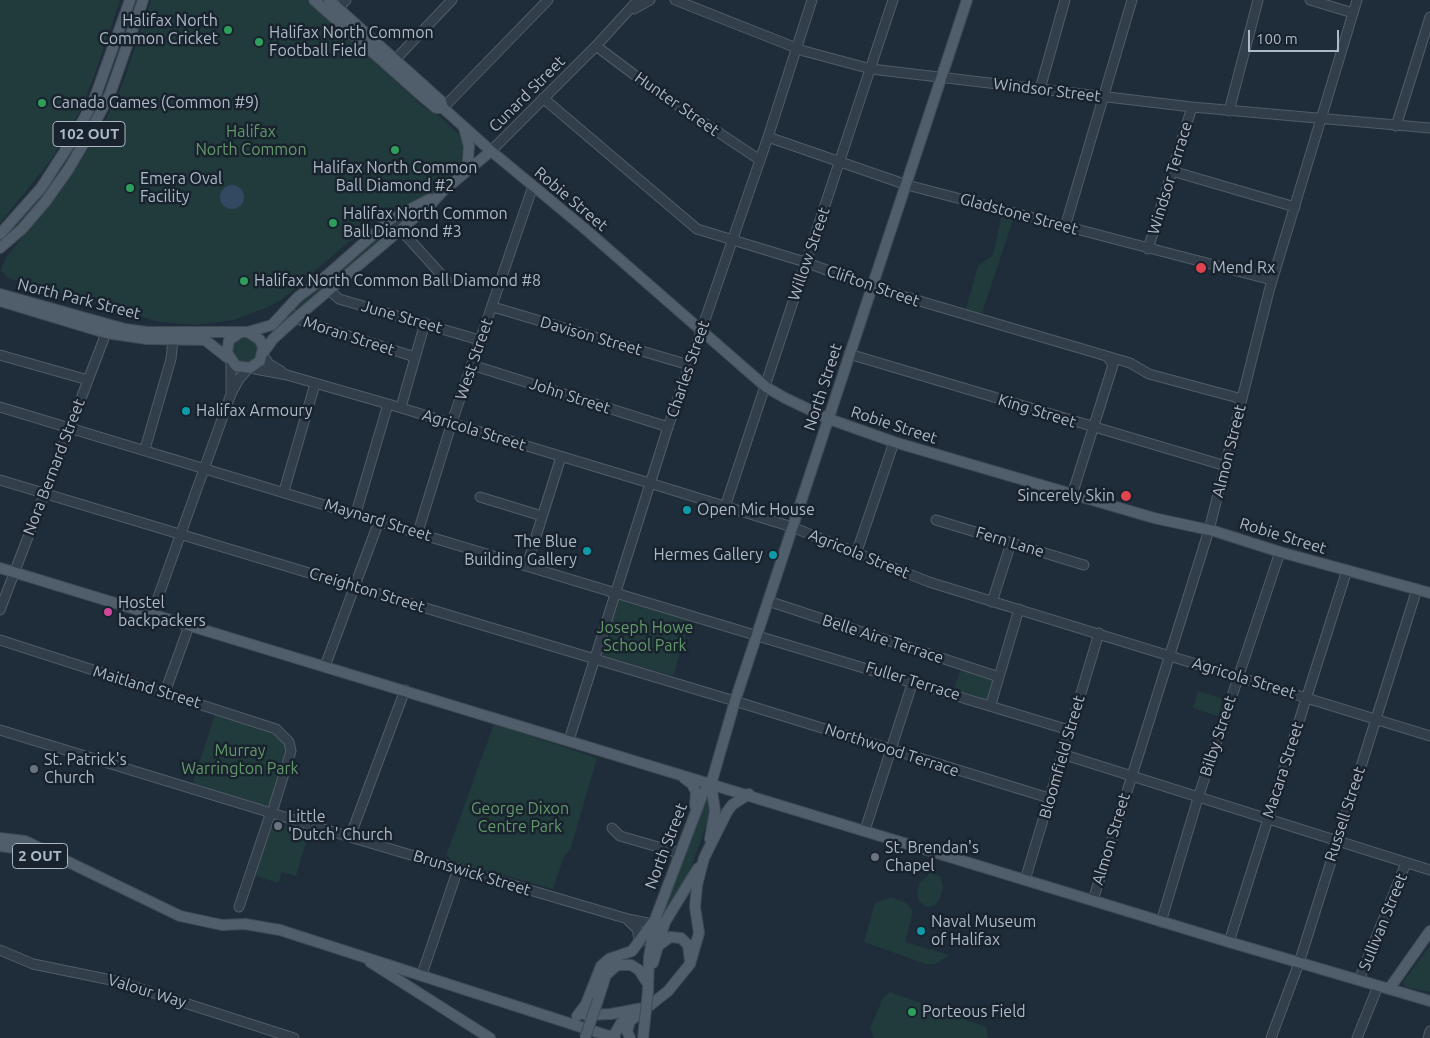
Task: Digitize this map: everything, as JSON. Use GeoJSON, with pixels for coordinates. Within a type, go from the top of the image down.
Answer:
{"type":"FeatureCollection","features":[{"type":"Feature","properties":{"kind":"main road"},"geometry":{"type":"LineString","coordinates":[[0,234],[41,188],[74,138],[94,100],[130,0]]}},
{"type":"Feature","properties":{"kind":"main road","name":"102 OUT"},"geometry":{"type":"LineString","coordinates":[[0,248],[22,229],[46,201],[68,170],[87,138],[110,94],[143,0]]}},
{"type":"Feature","properties":{"kind":"main road","name":"Robie Street"},"geometry":{"type":"LineString","coordinates":[[314,0],[441,101],[443,108],[491,151],[766,387],[785,398],[829,419],[894,442],[1072,495],[1154,518],[1210,530],[1280,552],[1430,593]]}},
{"type":"Feature","properties":{"kind":"main road","name":"Robie Street"},"geometry":{"type":"LineString","coordinates":[[330,0],[392,63]]}},
{"type":"Feature","properties":{"kind":"main road","name":"North Street"},"geometry":{"type":"LineString","coordinates":[[650,971],[665,922],[704,858],[715,811],[711,784],[734,701],[968,0]]}},
{"type":"Feature","properties":{"kind":"main road"},"geometry":{"type":"LineString","coordinates":[[464,127],[469,146],[467,171]]}},
{"type":"Feature","properties":{"kind":"main road","name":"Cunard Street"},"geometry":{"type":"LineString","coordinates":[[263,354],[273,339],[296,318],[432,204],[442,192],[491,151]]}},
{"type":"Feature","properties":{"kind":"main road","name":"Cunard Street"},"geometry":{"type":"LineString","coordinates":[[244,332],[272,325],[286,309],[391,219],[442,192]]}},
{"type":"Feature","properties":{"kind":"main road","name":"North Park Street"},"geometry":{"type":"LineString","coordinates":[[0,294],[108,329],[147,332],[244,332]]}},
{"type":"Feature","properties":{"kind":"main road","name":"North Park Street"},"geometry":{"type":"LineString","coordinates":[[0,301],[147,339],[205,340],[215,346],[229,360]]}},
{"type":"Feature","properties":{"kind":"main road"},"geometry":{"type":"LineString","coordinates":[[244,332],[260,340],[263,354],[260,361],[249,368],[236,366],[229,360],[226,349],[229,340],[244,332]]}},
{"type":"Feature","properties":{"kind":"main road"},"geometry":{"type":"LineString","coordinates":[[0,568],[749,794],[1161,922],[1430,1001]]}},
{"type":"Feature","properties":{"kind":"main road"},"geometry":{"type":"LineString","coordinates":[[678,774],[692,784],[696,792],[693,817]]}},
{"type":"Feature","properties":{"kind":"main road","name":"North Street"},"geometry":{"type":"LineString","coordinates":[[653,923],[703,793],[711,784]]}},
{"type":"Feature","properties":{"kind":"main road"},"geometry":{"type":"LineString","coordinates":[[630,1038],[627,1031],[630,1021],[668,991],[690,964],[698,943],[699,933],[695,907],[704,858],[727,812],[732,805],[749,794]]}},
{"type":"Feature","properties":{"kind":"main road"},"geometry":{"type":"LineString","coordinates":[[0,838],[22,839],[180,916],[222,925],[245,924],[264,926],[422,974],[614,1038],[621,1022],[649,1006]]}},
{"type":"Feature","properties":{"kind":"main road","name":"2 OUT"},"geometry":{"type":"LineString","coordinates":[[0,846],[21,848],[80,868]]}},
{"type":"Feature","properties":{"kind":"main road"},"geometry":{"type":"LineString","coordinates":[[577,1016],[586,1004],[601,966],[609,959],[632,951],[653,923]]}},
{"type":"Feature","properties":{"kind":"main road"},"geometry":{"type":"LineString","coordinates":[[643,1038],[650,971],[648,961],[653,923]]}},
{"type":"Feature","properties":{"kind":"main road"},"geometry":{"type":"LineString","coordinates":[[1390,989],[1430,931]]}},
{"type":"Feature","properties":{"kind":"main road"},"geometry":{"type":"LineString","coordinates":[[658,946],[670,937],[681,938],[689,949],[690,964]]}},
{"type":"Feature","properties":{"kind":"main road"},"geometry":{"type":"LineString","coordinates":[[358,954],[490,1038]]}},
{"type":"Feature","properties":{"kind":"main road"},"geometry":{"type":"LineString","coordinates":[[585,1038],[591,1025],[602,982],[611,969],[624,964],[641,971],[648,988]]}},
{"type":"Feature","properties":{"kind":"main road"},"geometry":{"type":"LineString","coordinates":[[554,1019],[611,1014],[649,1006]]}},
{"type":"Feature","properties":{"kind":"street"},"geometry":{"type":"LineString","coordinates":[[338,8],[346,0]]}},
{"type":"Feature","properties":{"kind":"street"},"geometry":{"type":"LineString","coordinates":[[392,63],[452,0]]}},
{"type":"Feature","properties":{"kind":"street"},"geometry":{"type":"LineString","coordinates":[[443,108],[548,0]]}},
{"type":"Feature","properties":{"kind":"street","name":"Cunard Street"},"geometry":{"type":"LineString","coordinates":[[491,151],[596,46],[638,0]]}},
{"type":"Feature","properties":{"kind":"street","name":"Cunard Street"},"geometry":{"type":"LineString","coordinates":[[628,13],[650,0]]}},
{"type":"Feature","properties":{"kind":"street","name":"Windsor Street"},"geometry":{"type":"LineString","coordinates":[[674,0],[686,2],[797,49],[871,68],[1229,111],[1430,128]]}},
{"type":"Feature","properties":{"kind":"street","name":"Charles Street"},"geometry":{"type":"LineString","coordinates":[[569,740],[668,427],[768,137],[812,0]]}},
{"type":"Feature","properties":{"kind":"street","name":"Willow Street"},"geometry":{"type":"LineString","coordinates":[[724,507],[766,387],[893,0]]}},
{"type":"Feature","properties":{"kind":"street"},"geometry":{"type":"LineString","coordinates":[[1040,89],[1065,0]]}},
{"type":"Feature","properties":{"kind":"street"},"geometry":{"type":"LineString","coordinates":[[1065,227],[1132,0]]}},
{"type":"Feature","properties":{"kind":"street"},"geometry":{"type":"LineString","coordinates":[[1229,111],[1258,0]]}},
{"type":"Feature","properties":{"kind":"street"},"geometry":{"type":"LineString","coordinates":[[1310,0],[1353,12]]}},
{"type":"Feature","properties":{"kind":"street","name":"Almon Street"},"geometry":{"type":"LineString","coordinates":[[1093,900],[1130,777],[1210,530],[1272,280],[1356,0]]}},
{"type":"Feature","properties":{"kind":"street"},"geometry":{"type":"LineString","coordinates":[[1396,126],[1430,17]]}},
{"type":"Feature","properties":{"kind":"street","name":"Hunter Street"},"geometry":{"type":"LineString","coordinates":[[596,46],[656,91],[760,160]]}},
{"type":"Feature","properties":{"kind":"street","name":"Clifton Street"},"geometry":{"type":"LineString","coordinates":[[544,98],[697,229],[806,262],[872,287],[1109,359],[1130,363],[1149,374],[1242,399]]}},
{"type":"Feature","properties":{"kind":"street","name":"Windsor Terrace"},"geometry":{"type":"LineString","coordinates":[[1148,249],[1192,107]]}},
{"type":"Feature","properties":{"kind":"street","name":"Gladstone Street"},"geometry":{"type":"LineString","coordinates":[[768,137],[907,185],[1272,280]]}},
{"type":"Feature","properties":{"kind":"street"},"geometry":{"type":"LineString","coordinates":[[1172,171],[1295,207]]}},
{"type":"Feature","properties":{"kind":"street","name":"West Street"},"geometry":{"type":"LineString","coordinates":[[418,532],[452,422],[533,186]]}},
{"type":"Feature","properties":{"kind":"street"},"geometry":{"type":"LineString","coordinates":[[391,219],[448,281]]}},
{"type":"Feature","properties":{"kind":"street","name":"June Street"},"geometry":{"type":"LineString","coordinates":[[330,291],[339,299],[476,339]]}},
{"type":"Feature","properties":{"kind":"street","name":"Davison Street"},"geometry":{"type":"LineString","coordinates":[[492,307],[689,365]]}},
{"type":"Feature","properties":{"kind":"street","name":"Moran Street"},"geometry":{"type":"LineString","coordinates":[[286,309],[296,318],[415,357]]}},
{"type":"Feature","properties":{"kind":"street"},"geometry":{"type":"LineString","coordinates":[[401,407],[425,323]]}},
{"type":"Feature","properties":{"kind":"street","name":"Nora Bernard Street"},"geometry":{"type":"LineString","coordinates":[[0,610],[108,329]]}},
{"type":"Feature","properties":{"kind":"street"},"geometry":{"type":"LineString","coordinates":[[145,449],[171,359],[173,339]]}},
{"type":"Feature","properties":{"kind":"street","name":"Agricola Street"},"geometry":{"type":"LineString","coordinates":[[263,354],[273,367],[287,375]]}},
{"type":"Feature","properties":{"kind":"street","name":"King Street"},"geometry":{"type":"LineString","coordinates":[[850,354],[1093,428],[1226,466]]}},
{"type":"Feature","properties":{"kind":"street"},"geometry":{"type":"LineString","coordinates":[[0,355],[88,380]]}},
{"type":"Feature","properties":{"kind":"street"},"geometry":{"type":"LineString","coordinates":[[1072,495],[1113,365],[1109,359]]}},
{"type":"Feature","properties":{"kind":"street"},"geometry":{"type":"LineString","coordinates":[[229,360],[231,394]]}},
{"type":"Feature","properties":{"kind":"street","name":"John Street"},"geometry":{"type":"LineString","coordinates":[[472,365],[668,427]]}},
{"type":"Feature","properties":{"kind":"street"},"geometry":{"type":"LineString","coordinates":[[152,614],[231,394],[239,379],[249,368]]}},
{"type":"Feature","properties":{"kind":"street","name":"Agricola Street"},"geometry":{"type":"LineString","coordinates":[[249,368],[287,375],[401,407],[650,483],[792,528],[929,582],[1169,654],[1237,677],[1430,736]]}},
{"type":"Feature","properties":{"kind":"street"},"geometry":{"type":"LineString","coordinates":[[284,491],[316,384]]}},
{"type":"Feature","properties":{"kind":"street"},"geometry":{"type":"LineString","coordinates":[[356,513],[388,404]]}},
{"type":"Feature","properties":{"kind":"street","name":"Maynard Street"},"geometry":{"type":"LineString","coordinates":[[0,407],[757,633]]}},
{"type":"Feature","properties":{"kind":"street"},"geometry":{"type":"LineString","coordinates":[[856,554],[894,442]]}},
{"type":"Feature","properties":{"kind":"street"},"geometry":{"type":"LineString","coordinates":[[527,565],[561,457]]}},
{"type":"Feature","properties":{"kind":"street","name":"Creighton Street"},"geometry":{"type":"LineString","coordinates":[[0,480],[734,701]]}},
{"type":"Feature","properties":{"kind":"street"},"geometry":{"type":"LineString","coordinates":[[480,498],[542,516]]}},
{"type":"Feature","properties":{"kind":"street","name":"Fern Lane"},"geometry":{"type":"LineString","coordinates":[[936,520],[1084,565]]}},
{"type":"Feature","properties":{"kind":"street"},"geometry":{"type":"LineString","coordinates":[[325,666],[379,521]]}},
{"type":"Feature","properties":{"kind":"street"},"geometry":{"type":"LineString","coordinates":[[992,602],[1011,543]]}},
{"type":"Feature","properties":{"kind":"street","name":"Bilby Street"},"geometry":{"type":"LineString","coordinates":[[1161,922],[1198,798],[1280,552]]}},
{"type":"Feature","properties":{"kind":"street","name":"Macara Street"},"geometry":{"type":"LineString","coordinates":[[1229,942],[1347,570]]}},
{"type":"Feature","properties":{"kind":"street","name":"Russell Street"},"geometry":{"type":"LineString","coordinates":[[1272,1038],[1298,963],[1417,589]]}},
{"type":"Feature","properties":{"kind":"street","name":"Belle Aire Terrace"},"geometry":{"type":"LineString","coordinates":[[768,601],[999,677]]}},
{"type":"Feature","properties":{"kind":"street"},"geometry":{"type":"LineString","coordinates":[[991,704],[1019,609]]}},
{"type":"Feature","properties":{"kind":"street"},"geometry":{"type":"LineString","coordinates":[[165,692],[189,626]]}},
{"type":"Feature","properties":{"kind":"street","name":"Fuller Terrace"},"geometry":{"type":"LineString","coordinates":[[757,633],[991,704],[1069,730]]}},
{"type":"Feature","properties":{"kind":"street","name":"Bloomfield Street"},"geometry":{"type":"LineString","coordinates":[[1025,880],[1099,633]]}},
{"type":"Feature","properties":{"kind":"street","name":"Maitland Street"},"geometry":{"type":"LineString","coordinates":[[0,640],[276,729],[289,742],[291,751],[288,766],[272,809]]}},
{"type":"Feature","properties":{"kind":"street"},"geometry":{"type":"LineString","coordinates":[[865,830],[913,681]]}},
{"type":"Feature","properties":{"kind":"street"},"geometry":{"type":"LineString","coordinates":[[350,837],[405,690]]}},
{"type":"Feature","properties":{"kind":"street","name":"Northwood Terrace"},"geometry":{"type":"LineString","coordinates":[[734,701],[1049,798]]}},
{"type":"Feature","properties":{"kind":"street","name":"Brunswick Street"},"geometry":{"type":"LineString","coordinates":[[0,730],[272,809],[350,837],[628,920],[653,923]]}},
{"type":"Feature","properties":{"kind":"street"},"geometry":{"type":"LineString","coordinates":[[1062,754],[1166,789],[1430,870]]}},
{"type":"Feature","properties":{"kind":"street"},"geometry":{"type":"LineString","coordinates":[[239,907],[272,809]]}},
{"type":"Feature","properties":{"kind":"street"},"geometry":{"type":"LineString","coordinates":[[612,828],[620,836],[680,853]]}},
{"type":"Feature","properties":{"kind":"street","name":"Sullivan Street"},"geometry":{"type":"LineString","coordinates":[[1359,980],[1406,863]]}},
{"type":"Feature","properties":{"kind":"street"},"geometry":{"type":"LineString","coordinates":[[422,974],[458,869]]}},
{"type":"Feature","properties":{"kind":"street"},"geometry":{"type":"LineString","coordinates":[[628,920],[637,929],[640,942]]}},
{"type":"Feature","properties":{"kind":"street","name":"Valour Way"},"geometry":{"type":"LineString","coordinates":[[0,950],[32,964],[116,981],[294,1038]]}},
{"type":"Feature","properties":{"kind":"street"},"geometry":{"type":"LineString","coordinates":[[1357,1038],[1378,986]]}},
{"type":"Feature","properties":{"kind":"street"},"geometry":{"type":"LineString","coordinates":[[1428,1038],[1430,1031]]}},
{"type":"Feature","properties":{"kind":"green space"},"geometry":{"type":"Polygon","coordinates":[[[0,0],[120,0],[93,79],[79,113],[51,160],[0,223],[0,0]]]}},
{"type":"Feature","properties":{"kind":"green space","name":"Halifax North Common"},"geometry":{"type":"Polygon","coordinates":[[[151,0],[306,0],[425,108],[440,117],[461,136],[464,142],[464,166],[429,197],[376,226],[378,217],[281,300],[233,320],[195,325],[159,322],[8,278],[1,270],[6,257],[60,192],[105,121],[123,83],[151,0]]]}},
{"type":"Feature","properties":{"kind":"green space"},"geometry":{"type":"Polygon","coordinates":[[[108,76],[113,78],[94,118],[43,201],[0,246],[0,240],[39,199],[74,145],[90,118],[108,76]]]}},
{"type":"Feature","properties":{"kind":"green space"},"geometry":{"type":"Polygon","coordinates":[[[1002,214],[1014,217],[982,313],[966,309],[978,266],[993,255],[1002,214]]]}},
{"type":"Feature","properties":{"kind":"green space"},"geometry":{"type":"Polygon","coordinates":[[[390,226],[392,230],[296,314],[293,309],[294,304],[390,226]]]}},
{"type":"Feature","properties":{"kind":"green space"},"geometry":{"type":"Polygon","coordinates":[[[246,338],[255,342],[259,351],[255,360],[246,364],[237,360],[233,351],[237,342],[246,338]]]}},
{"type":"Feature","properties":{"kind":"green space","name":"Joseph Howe School Park"},"geometry":{"type":"Polygon","coordinates":[[[618,599],[690,620],[673,676],[601,655],[618,599]]]}},
{"type":"Feature","properties":{"kind":"green space"},"geometry":{"type":"Polygon","coordinates":[[[961,669],[994,680],[988,700],[954,689],[961,669]]]}},
{"type":"Feature","properties":{"kind":"green space"},"geometry":{"type":"Polygon","coordinates":[[[1198,691],[1223,699],[1218,716],[1193,708],[1198,691]]]}},
{"type":"Feature","properties":{"kind":"green space","name":"Murray Warrington Park"},"geometry":{"type":"Polygon","coordinates":[[[215,714],[278,736],[285,745],[287,754],[269,807],[193,783],[215,714]]]}},
{"type":"Feature","properties":{"kind":"green space","name":"George Dixon Centre Park"},"geometry":{"type":"Polygon","coordinates":[[[494,724],[597,758],[570,850],[564,856],[553,889],[449,860],[450,858],[446,856],[494,724]]]}},
{"type":"Feature","properties":{"kind":"green space"},"geometry":{"type":"Polygon","coordinates":[[[707,795],[710,814],[691,867],[666,914],[662,913],[707,795]]]}},
{"type":"Feature","properties":{"kind":"green space"},"geometry":{"type":"Polygon","coordinates":[[[285,825],[309,832],[296,876],[282,872],[278,883],[255,876],[270,827],[283,831],[285,825]]]}},
{"type":"Feature","properties":{"kind":"green space"},"geometry":{"type":"Polygon","coordinates":[[[930,873],[940,876],[943,886],[940,899],[935,905],[926,907],[919,901],[917,890],[920,883],[930,873]]]}},
{"type":"Feature","properties":{"kind":"green space"},"geometry":{"type":"Polygon","coordinates":[[[891,897],[906,903],[913,911],[905,942],[949,955],[936,964],[926,964],[864,942],[875,903],[891,897]]]}},
{"type":"Feature","properties":{"kind":"green space"},"geometry":{"type":"Polygon","coordinates":[[[1430,946],[1430,992],[1405,987],[1403,982],[1430,946]]]}},
{"type":"Feature","properties":{"kind":"green space","name":"Porteous Field"},"geometry":{"type":"Polygon","coordinates":[[[890,992],[986,1027],[988,1038],[874,1038],[870,1028],[883,998],[890,992]]]}},
{"type":"Feature","properties":{"kind":"water"},"geometry":{"type":"Polygon","coordinates":[[[232,185],[237,186],[243,192],[243,202],[237,208],[232,209],[227,208],[221,202],[220,197],[221,192],[227,186],[232,185]]]}},
{"type":"Feature","properties":{"kind":"place","name":"Halifax North Common Cricket"},"geometry":{"type":"Point","coordinates":[228,30]}},
{"type":"Feature","properties":{"kind":"place","name":"Halifax North Common Football Field"},"geometry":{"type":"Point","coordinates":[259,42]}},
{"type":"Feature","properties":{"kind":"place","name":"Canada Games (Common #9)"},"geometry":{"type":"Point","coordinates":[42,103]}},
{"type":"Feature","properties":{"kind":"place","name":"Halifax North Common Ball Diamond #2"},"geometry":{"type":"Point","coordinates":[395,150]}},
{"type":"Feature","properties":{"kind":"place","name":"Emera Oval Facility"},"geometry":{"type":"Point","coordinates":[130,188]}},
{"type":"Feature","properties":{"kind":"place","name":"Halifax North Common Ball Diamond #3"},"geometry":{"type":"Point","coordinates":[333,223]}},
{"type":"Feature","properties":{"kind":"place","name":"Mend Rx"},"geometry":{"type":"Point","coordinates":[1201,268]}},
{"type":"Feature","properties":{"kind":"place","name":"Halifax North Common Ball Diamond #8"},"geometry":{"type":"Point","coordinates":[244,281]}},
{"type":"Feature","properties":{"kind":"place","name":"Halifax Armoury"},"geometry":{"type":"Point","coordinates":[186,411]}},
{"type":"Feature","properties":{"kind":"place","name":"Sincerely Skin"},"geometry":{"type":"Point","coordinates":[1126,496]}},
{"type":"Feature","properties":{"kind":"place","name":"Open Mic House"},"geometry":{"type":"Point","coordinates":[687,510]}},
{"type":"Feature","properties":{"kind":"place","name":"The Blue Building Gallery"},"geometry":{"type":"Point","coordinates":[587,551]}},
{"type":"Feature","properties":{"kind":"place","name":"Hermes Gallery"},"geometry":{"type":"Point","coordinates":[773,555]}},
{"type":"Feature","properties":{"kind":"place","name":"Hostel backpackers"},"geometry":{"type":"Point","coordinates":[108,612]}},
{"type":"Feature","properties":{"kind":"place","name":"St. Patrick's Church"},"geometry":{"type":"Point","coordinates":[34,769]}},
{"type":"Feature","properties":{"kind":"place","name":"Little 'Dutch' Church"},"geometry":{"type":"Point","coordinates":[278,826]}},
{"type":"Feature","properties":{"kind":"place","name":"St. Brendan's Chapel"},"geometry":{"type":"Point","coordinates":[875,857]}},
{"type":"Feature","properties":{"kind":"place","name":"Naval Museum of Halifax"},"geometry":{"type":"Point","coordinates":[921,931]}},
{"type":"Feature","properties":{"kind":"place","name":"Porteous Field"},"geometry":{"type":"Point","coordinates":[912,1012]}}]}
